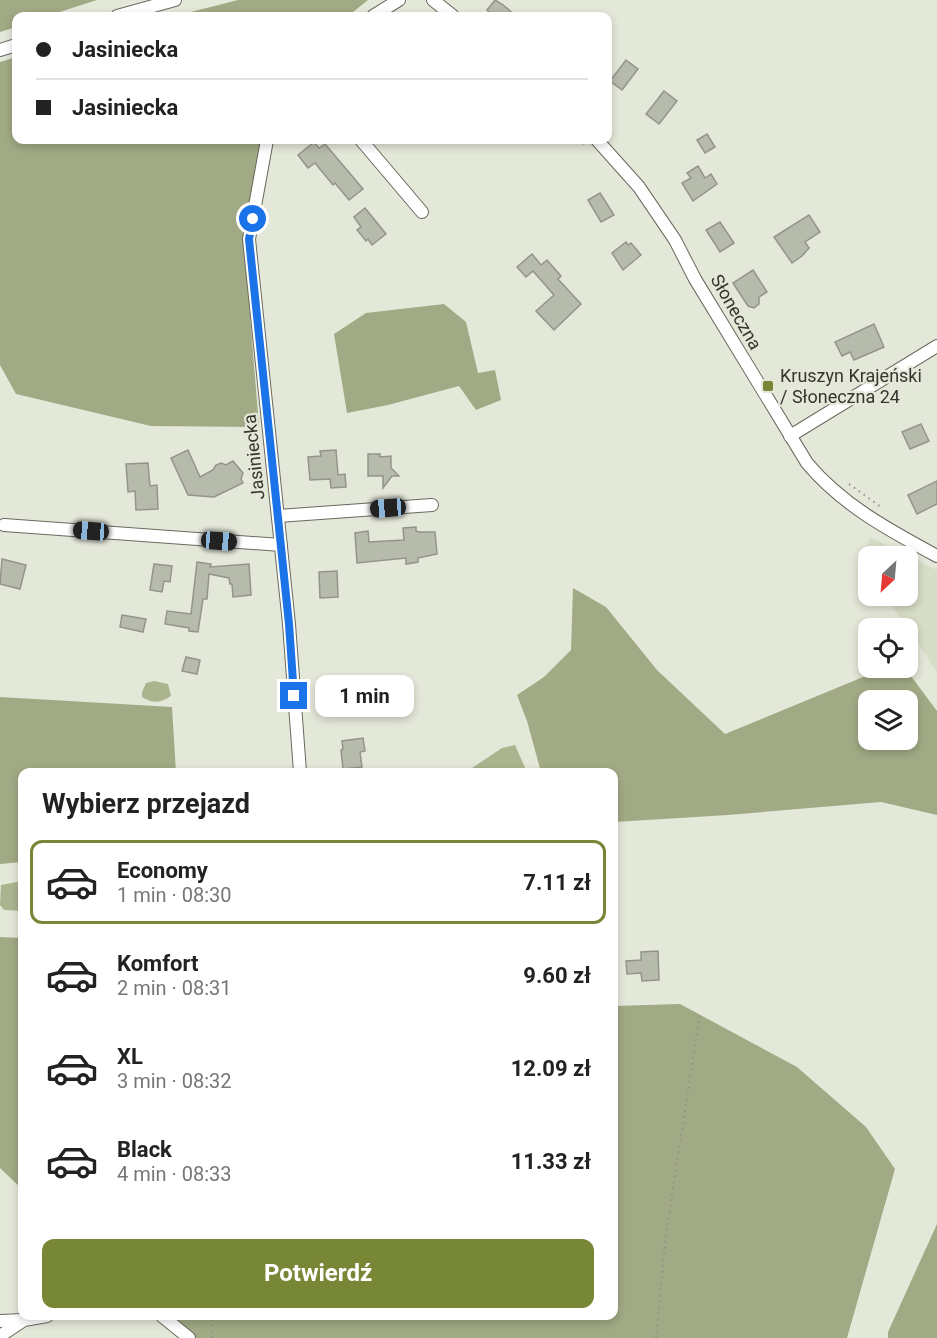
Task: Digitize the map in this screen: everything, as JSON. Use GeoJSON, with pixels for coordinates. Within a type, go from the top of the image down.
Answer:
{"type":"FeatureCollection","features":[{"type":"Feature","properties":{"kind":"street"},"geometry":{"type":"LineString","coordinates":[[132,12],[175,0]]}},
{"type":"Feature","properties":{"kind":"street"},"geometry":{"type":"LineString","coordinates":[[380,12],[399,0]]}},
{"type":"Feature","properties":{"kind":"street"},"geometry":{"type":"LineString","coordinates":[[433,0],[448,12]]}},
{"type":"Feature","properties":{"kind":"street","name":"Jasiniecka"},"geometry":{"type":"LineString","coordinates":[[266,144],[249,239],[281,545],[300,768]]}},
{"type":"Feature","properties":{"kind":"street"},"geometry":{"type":"LineString","coordinates":[[364,144],[422,212]]}},
{"type":"Feature","properties":{"kind":"street","name":"Słoneczna"},"geometry":{"type":"LineString","coordinates":[[601,144],[639,187],[675,240],[695,279],[790,436],[823,483],[860,512],[937,556]]}},
{"type":"Feature","properties":{"kind":"street"},"geometry":{"type":"LineString","coordinates":[[790,436],[937,346]]}},
{"type":"Feature","properties":{"kind":"street"},"geometry":{"type":"LineString","coordinates":[[278,516],[432,505]]}},
{"type":"Feature","properties":{"kind":"street"},"geometry":{"type":"LineString","coordinates":[[4,525],[281,545]]}},
{"type":"Feature","properties":{"kind":"street"},"geometry":{"type":"LineString","coordinates":[[0,1321],[24,1320]]}},
{"type":"Feature","properties":{"kind":"street"},"geometry":{"type":"LineString","coordinates":[[0,1336],[24,1320]]}},
{"type":"Feature","properties":{"kind":"street"},"geometry":{"type":"LineString","coordinates":[[167,1320],[189,1338]]}},
{"type":"Feature","properties":{"kind":"path"},"geometry":{"type":"LineString","coordinates":[[841,478],[887,511]]}},
{"type":"Feature","properties":{"kind":"path"},"geometry":{"type":"LineString","coordinates":[[656,1338],[666,1234],[700,1013]]}},
{"type":"Feature","properties":{"kind":"path"},"geometry":{"type":"LineString","coordinates":[[212,1320],[212,1338]]}},
{"type":"Feature","properties":{"kind":"shaded area"},"geometry":{"type":"Polygon","coordinates":[[[0,0],[97,0],[60,12],[12,12],[12,28],[0,32],[0,0]]]}},
{"type":"Feature","properties":{"kind":"shaded area"},"geometry":{"type":"Polygon","coordinates":[[[238,0],[368,0],[353,12],[191,12],[238,0]]]}},
{"type":"Feature","properties":{"kind":"shaded area"},"geometry":{"type":"Polygon","coordinates":[[[12,58],[12,144],[261,144],[244,240],[259,427],[151,426],[16,394],[0,365],[0,62],[12,58]]]}},
{"type":"Feature","properties":{"kind":"shaded area"},"geometry":{"type":"Polygon","coordinates":[[[444,304],[466,322],[478,373],[495,370],[501,400],[476,410],[459,386],[388,405],[347,413],[334,334],[366,313],[444,304]]]}},
{"type":"Feature","properties":{"kind":"shaded area"},"geometry":{"type":"Polygon","coordinates":[[[870,537],[888,546],[867,546],[870,537]]]}},
{"type":"Feature","properties":{"kind":"shaded area"},"geometry":{"type":"Polygon","coordinates":[[[918,561],[937,570],[937,672],[918,644],[918,618],[901,618],[893,606],[918,606],[918,561]]]}},
{"type":"Feature","properties":{"kind":"shaded area"},"geometry":{"type":"Polygon","coordinates":[[[573,588],[606,607],[657,670],[725,734],[861,678],[912,678],[937,711],[937,815],[881,802],[618,822],[618,768],[540,768],[517,695],[544,677],[571,650],[573,588]]]}},
{"type":"Feature","properties":{"kind":"shaded area"},"geometry":{"type":"Polygon","coordinates":[[[154,681],[168,684],[171,696],[156,702],[142,697],[146,683],[154,681]]]}},
{"type":"Feature","properties":{"kind":"shaded area"},"geometry":{"type":"Polygon","coordinates":[[[0,697],[172,707],[176,768],[18,768],[18,862],[0,864],[0,697]]]}},
{"type":"Feature","properties":{"kind":"shaded area"},"geometry":{"type":"Polygon","coordinates":[[[515,745],[525,768],[472,768],[502,748],[515,745]]]}},
{"type":"Feature","properties":{"kind":"shaded area"},"geometry":{"type":"Polygon","coordinates":[[[18,882],[18,911],[4,910],[0,905],[1,885],[18,882]]]}},
{"type":"Feature","properties":{"kind":"shaded area"},"geometry":{"type":"Polygon","coordinates":[[[0,937],[18,938],[18,1185],[0,1168],[0,937]]]}},
{"type":"Feature","properties":{"kind":"shaded area"},"geometry":{"type":"Polygon","coordinates":[[[680,1004],[797,1067],[866,1127],[895,1169],[847,1338],[189,1338],[167,1320],[618,1320],[618,1006],[680,1004]]]}},
{"type":"Feature","properties":{"kind":"shaded area"},"geometry":{"type":"Polygon","coordinates":[[[937,1224],[937,1338],[888,1338],[888,1332],[937,1224]]]}},
{"type":"Feature","properties":{"kind":"building"},"geometry":{"type":"Polygon","coordinates":[[[495,0],[511,12],[489,12],[487,10],[495,0]]]}},
{"type":"Feature","properties":{"kind":"building"},"geometry":{"type":"Polygon","coordinates":[[[626,60],[638,69],[622,90],[612,82],[612,78],[626,60]]]}},
{"type":"Feature","properties":{"kind":"building"},"geometry":{"type":"Polygon","coordinates":[[[664,91],[677,101],[659,124],[646,114],[664,91]]]}},
{"type":"Feature","properties":{"kind":"building"},"geometry":{"type":"Polygon","coordinates":[[[707,134],[715,147],[705,153],[697,140],[707,134]]]}},
{"type":"Feature","properties":{"kind":"building"},"geometry":{"type":"Polygon","coordinates":[[[312,144],[316,144],[319,148],[325,144],[363,189],[349,200],[315,163],[308,168],[298,155],[312,144]]]}},
{"type":"Feature","properties":{"kind":"building"},"geometry":{"type":"Polygon","coordinates":[[[698,166],[705,178],[711,174],[717,184],[693,201],[682,183],[691,178],[687,173],[698,166]]]}},
{"type":"Feature","properties":{"kind":"building"},"geometry":{"type":"Polygon","coordinates":[[[600,193],[614,215],[601,222],[588,200],[600,193]]]}},
{"type":"Feature","properties":{"kind":"building"},"geometry":{"type":"Polygon","coordinates":[[[365,208],[386,234],[372,245],[357,230],[361,227],[354,217],[365,208]]]}},
{"type":"Feature","properties":{"kind":"building"},"geometry":{"type":"Polygon","coordinates":[[[809,215],[820,232],[805,242],[809,248],[792,263],[774,237],[809,215]]]}},
{"type":"Feature","properties":{"kind":"building"},"geometry":{"type":"Polygon","coordinates":[[[720,222],[734,243],[720,252],[706,230],[720,222]]]}},
{"type":"Feature","properties":{"kind":"building"},"geometry":{"type":"Polygon","coordinates":[[[626,242],[628,245],[631,243],[641,255],[623,270],[612,253],[626,242]]]}},
{"type":"Feature","properties":{"kind":"building"},"geometry":{"type":"Polygon","coordinates":[[[532,254],[541,265],[547,260],[561,276],[558,279],[581,304],[554,330],[536,311],[554,295],[533,271],[526,277],[517,267],[532,254]]]}},
{"type":"Feature","properties":{"kind":"building"},"geometry":{"type":"Polygon","coordinates":[[[753,270],[767,292],[759,297],[759,304],[754,308],[748,306],[733,283],[753,270]]]}},
{"type":"Feature","properties":{"kind":"building"},"geometry":{"type":"Polygon","coordinates":[[[874,324],[884,347],[854,360],[850,352],[842,356],[835,342],[874,324]]]}},
{"type":"Feature","properties":{"kind":"building"},"geometry":{"type":"Polygon","coordinates":[[[921,424],[929,441],[910,449],[902,432],[921,424]]]}},
{"type":"Feature","properties":{"kind":"building"},"geometry":{"type":"Polygon","coordinates":[[[188,450],[200,477],[213,470],[216,465],[221,463],[226,465],[233,461],[243,473],[241,479],[243,483],[214,497],[188,495],[171,458],[188,450]]]}},
{"type":"Feature","properties":{"kind":"building"},"geometry":{"type":"Polygon","coordinates":[[[336,450],[338,475],[345,474],[346,487],[331,488],[330,479],[310,480],[308,457],[321,456],[320,451],[336,450]]]}},
{"type":"Feature","properties":{"kind":"building"},"geometry":{"type":"Polygon","coordinates":[[[368,454],[380,454],[380,457],[391,456],[391,468],[399,476],[392,476],[383,488],[383,476],[368,476],[368,454]]]}},
{"type":"Feature","properties":{"kind":"building"},"geometry":{"type":"Polygon","coordinates":[[[148,463],[150,486],[157,485],[158,509],[136,510],[135,491],[128,492],[126,464],[148,463]]]}},
{"type":"Feature","properties":{"kind":"building"},"geometry":{"type":"Polygon","coordinates":[[[937,481],[937,504],[917,514],[908,495],[937,481]]]}},
{"type":"Feature","properties":{"kind":"building"},"geometry":{"type":"Polygon","coordinates":[[[416,527],[416,531],[419,532],[435,532],[437,554],[418,558],[418,562],[406,564],[406,558],[357,563],[355,533],[368,531],[369,542],[404,540],[403,528],[416,527]]]}},
{"type":"Feature","properties":{"kind":"building"},"geometry":{"type":"Polygon","coordinates":[[[2,559],[26,565],[20,589],[0,584],[2,559]]]}},
{"type":"Feature","properties":{"kind":"building"},"geometry":{"type":"Polygon","coordinates":[[[197,562],[211,564],[210,567],[249,564],[251,595],[233,597],[229,578],[209,574],[207,599],[203,599],[198,632],[165,624],[167,611],[191,614],[197,562]]]}},
{"type":"Feature","properties":{"kind":"building"},"geometry":{"type":"Polygon","coordinates":[[[154,564],[172,566],[170,582],[164,581],[162,592],[150,590],[154,564]]]}},
{"type":"Feature","properties":{"kind":"building"},"geometry":{"type":"Polygon","coordinates":[[[337,571],[338,597],[320,598],[319,572],[337,571]]]}},
{"type":"Feature","properties":{"kind":"building"},"geometry":{"type":"Polygon","coordinates":[[[122,615],[146,619],[143,632],[120,627],[122,615]]]}},
{"type":"Feature","properties":{"kind":"building"},"geometry":{"type":"Polygon","coordinates":[[[186,657],[200,660],[197,674],[182,671],[186,657]]]}},
{"type":"Feature","properties":{"kind":"building"},"geometry":{"type":"Polygon","coordinates":[[[363,738],[365,751],[360,752],[362,767],[343,768],[342,741],[363,738]]]}},
{"type":"Feature","properties":{"kind":"building"},"geometry":{"type":"Polygon","coordinates":[[[658,951],[659,980],[642,981],[641,973],[627,974],[626,961],[641,960],[641,952],[658,951]]]}},
{"type":"Feature","properties":{"kind":"place","name":"Kruszyn Krajeński / Słoneczna 24"},"geometry":{"type":"Point","coordinates":[768,386]}},
{"type":"Feature","properties":{"kind":"route"},"geometry":{"type":"LineString","coordinates":[[253,219],[249,239],[289,624],[294,696]]}}]}
